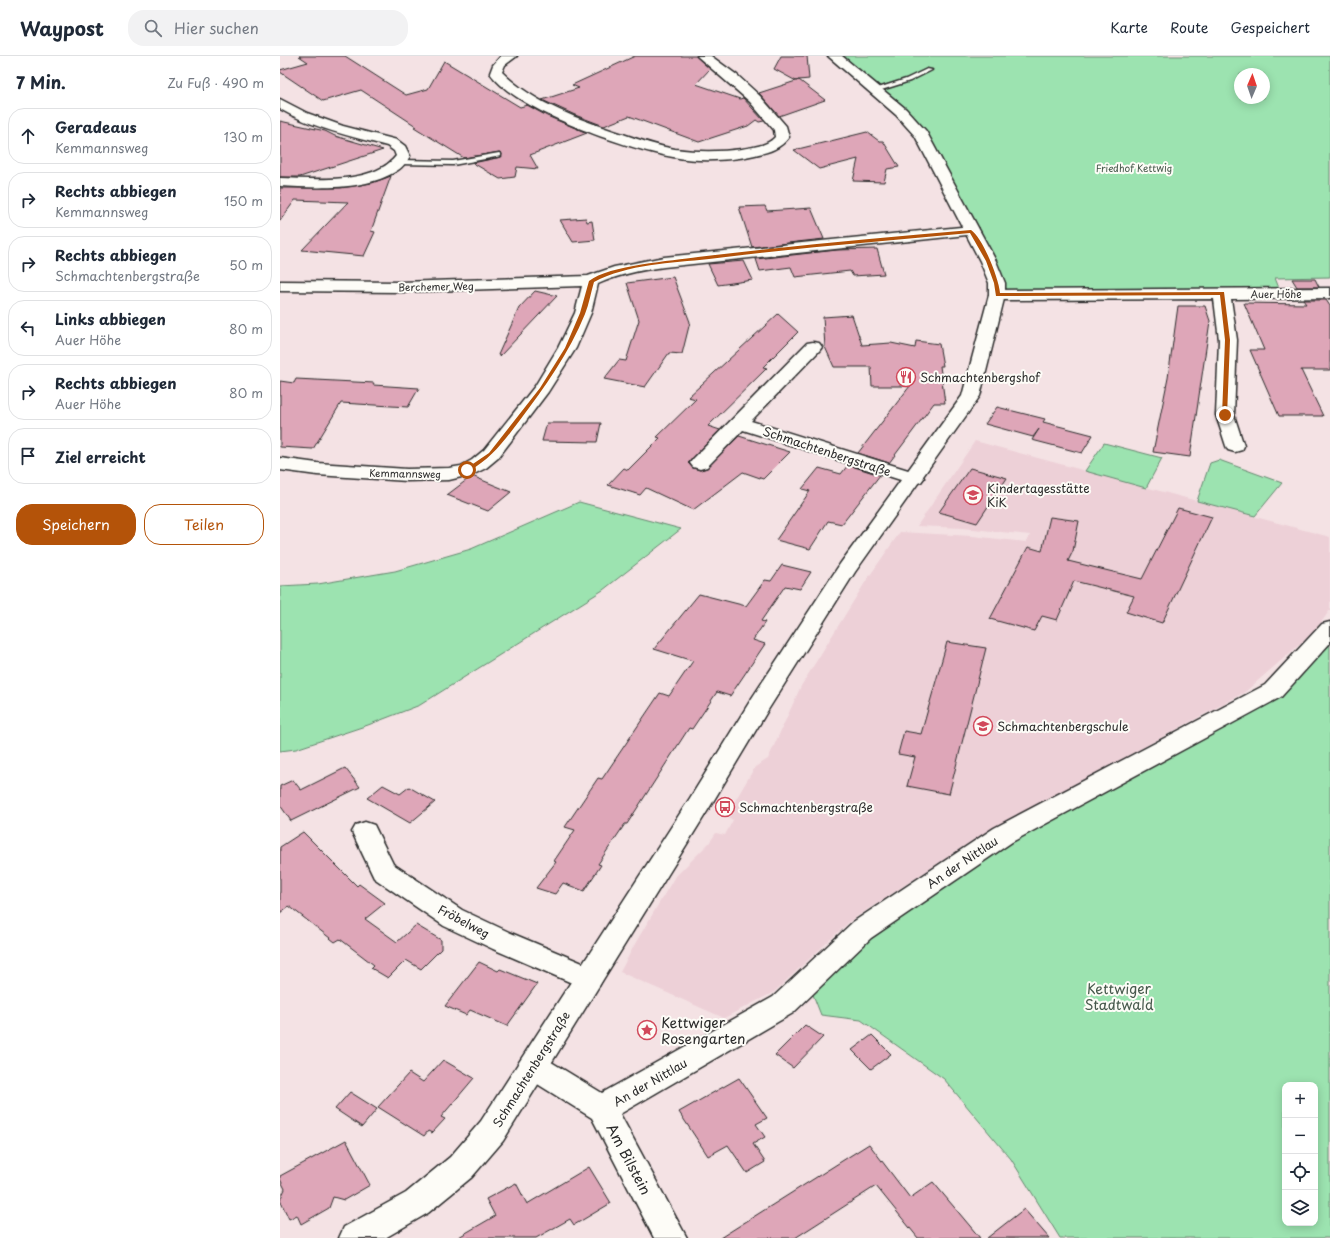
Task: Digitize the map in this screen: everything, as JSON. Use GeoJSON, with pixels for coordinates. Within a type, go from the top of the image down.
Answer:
{"type":"FeatureCollection","features":[{"type":"Feature","properties":{"kind":"street"},"geometry":{"type":"LineString","coordinates":[[511,56],[503,60],[497,66],[496,74],[500,80],[527,98],[560,114],[608,134],[675,153],[735,154],[762,150],[775,145],[782,137],[781,129],[755,99],[732,78],[703,56]]}},
{"type":"Feature","properties":{"kind":"street","name":"Schmachtenbergstraße"},"geometry":{"type":"LineString","coordinates":[[355,1238],[418,1203],[461,1167],[492,1131],[808,630],[871,535],[914,478],[972,396],[997,295],[997,283],[988,261],[921,134],[901,112],[834,56]]}},
{"type":"Feature","properties":{"kind":"street"},"geometry":{"type":"LineString","coordinates":[[280,103],[302,116],[338,129],[392,143],[400,149],[403,156],[400,162],[392,169],[363,179],[338,183],[280,182]]}},
{"type":"Feature","properties":{"kind":"street"},"geometry":{"type":"LineString","coordinates":[[591,281],[602,276],[642,266],[758,251],[971,231]]}},
{"type":"Feature","properties":{"kind":"street","name":"Berchemer Weg"},"geometry":{"type":"LineString","coordinates":[[280,286],[409,286],[591,281]]}},
{"type":"Feature","properties":{"kind":"street","name":"Kemmannsweg"},"geometry":{"type":"LineString","coordinates":[[280,464],[317,469],[408,474],[449,474],[467,470],[479,464],[491,454],[542,388],[564,353],[583,313],[591,281]]}},
{"type":"Feature","properties":{"kind":"street","name":"Auer Höhe"},"geometry":{"type":"LineString","coordinates":[[997,295],[1330,293]]}},
{"type":"Feature","properties":{"kind":"street"},"geometry":{"type":"LineString","coordinates":[[1222,294],[1228,340],[1225,415],[1235,446]]}},
{"type":"Feature","properties":{"kind":"street"},"geometry":{"type":"LineString","coordinates":[[700,463],[813,347]]}},
{"type":"Feature","properties":{"kind":"street","name":"Schmachtenbergstraße"},"geometry":{"type":"LineString","coordinates":[[740,423],[914,478]]}},
{"type":"Feature","properties":{"kind":"street","name":"An der Nittlau"},"geometry":{"type":"LineString","coordinates":[[602,1109],[783,1005],[862,930],[1003,835],[1195,734],[1273,691],[1330,629]]}},
{"type":"Feature","properties":{"kind":"street","name":"Fröbelweg"},"geometry":{"type":"LineString","coordinates":[[365,832],[383,871],[453,918],[502,941],[589,978]]}},
{"type":"Feature","properties":{"kind":"street","name":"Am Bilstein"},"geometry":{"type":"LineString","coordinates":[[533,1066],[602,1109],[671,1238]]}},
{"type":"Feature","properties":{"kind":"lane"},"geometry":{"type":"LineString","coordinates":[[875,90],[908,80],[929,70]]}},
{"type":"Feature","properties":{"kind":"lane"},"geometry":{"type":"LineString","coordinates":[[400,162],[453,163],[499,155]]}},
{"type":"Feature","properties":{"kind":"shaded area","name":"Schmachtenbergschule"},"geometry":{"type":"Polygon","coordinates":[[[975,441],[1330,537],[1330,610],[1315,631],[1245,692],[978,837],[850,921],[774,992],[724,1018],[620,972],[674,878],[709,843],[716,833],[725,835],[733,820],[726,816],[755,767],[768,759],[801,686],[866,581],[900,532],[972,536],[1026,542],[1030,535],[963,528],[917,526],[975,441]]]}},
{"type":"Feature","properties":{"kind":"green space","name":"Friedhof Kettwig"},"geometry":{"type":"Polygon","coordinates":[[[841,56],[1330,56],[1330,277],[1275,278],[1279,288],[1002,292],[926,134],[841,56]]]}},
{"type":"Feature","properties":{"kind":"green space"},"geometry":{"type":"Polygon","coordinates":[[[1104,443],[1162,458],[1146,488],[1085,471],[1104,443]]]}},
{"type":"Feature","properties":{"kind":"green space"},"geometry":{"type":"Polygon","coordinates":[[[1219,460],[1282,483],[1255,516],[1197,501],[1210,463],[1219,460]]]}},
{"type":"Feature","properties":{"kind":"green space"},"geometry":{"type":"Polygon","coordinates":[[[579,502],[681,529],[603,590],[420,705],[368,725],[296,749],[280,751],[280,586],[318,584],[395,571],[471,549],[579,502]]]}},
{"type":"Feature","properties":{"kind":"green space","name":"Kettwiger Stadtwald"},"geometry":{"type":"Polygon","coordinates":[[[1330,643],[1330,1238],[1060,1238],[1011,1159],[944,1079],[861,1020],[821,1015],[812,992],[875,931],[1019,836],[1258,709],[1308,668],[1330,643]]]}},
{"type":"Feature","properties":{"kind":"building"},"geometry":{"type":"Polygon","coordinates":[[[299,56],[345,56],[406,95],[428,89],[444,61],[520,107],[527,105],[547,116],[587,133],[530,155],[538,169],[517,167],[515,177],[500,179],[473,163],[501,157],[502,154],[500,152],[464,158],[414,127],[416,126],[361,90],[323,101],[280,72],[280,70],[308,62],[299,56]]]}},
{"type":"Feature","properties":{"kind":"building"},"geometry":{"type":"Polygon","coordinates":[[[635,56],[696,56],[710,69],[696,84],[740,99],[743,98],[764,121],[759,122],[756,120],[748,126],[699,142],[629,116],[604,126],[542,100],[579,88],[572,85],[635,56]]]}},
{"type":"Feature","properties":{"kind":"building"},"geometry":{"type":"Polygon","coordinates":[[[781,56],[807,56],[809,79],[799,80],[825,100],[779,116],[759,93],[796,81],[774,69],[781,56]]]}},
{"type":"Feature","properties":{"kind":"building"},"geometry":{"type":"Polygon","coordinates":[[[280,121],[325,131],[335,136],[383,150],[300,177],[280,177],[280,121]]]}},
{"type":"Feature","properties":{"kind":"building"},"geometry":{"type":"Polygon","coordinates":[[[867,132],[879,141],[883,141],[899,167],[887,169],[884,182],[853,181],[858,159],[819,169],[794,150],[867,132]]]}},
{"type":"Feature","properties":{"kind":"building"},"geometry":{"type":"Polygon","coordinates":[[[391,176],[371,231],[375,232],[364,256],[302,250],[348,202],[295,200],[280,221],[280,188],[341,188],[372,183],[391,176]]]}},
{"type":"Feature","properties":{"kind":"building"},"geometry":{"type":"Polygon","coordinates":[[[765,206],[767,211],[811,208],[824,239],[752,247],[739,207],[765,206]]]}},
{"type":"Feature","properties":{"kind":"building"},"geometry":{"type":"Polygon","coordinates":[[[586,218],[587,222],[592,221],[595,240],[573,242],[560,220],[586,218]]]}},
{"type":"Feature","properties":{"kind":"building"},"geometry":{"type":"Polygon","coordinates":[[[877,249],[884,274],[853,276],[850,271],[795,277],[791,267],[760,271],[756,259],[837,250],[877,249]]]}},
{"type":"Feature","properties":{"kind":"building"},"geometry":{"type":"Polygon","coordinates":[[[744,261],[753,280],[718,285],[708,264],[744,261]]]}},
{"type":"Feature","properties":{"kind":"building"},"geometry":{"type":"Polygon","coordinates":[[[673,277],[690,322],[682,354],[669,353],[645,387],[604,379],[619,360],[626,361],[639,320],[627,283],[673,277]]]}},
{"type":"Feature","properties":{"kind":"building"},"geometry":{"type":"Polygon","coordinates":[[[1292,279],[1315,279],[1319,287],[1297,287],[1292,279]]]}},
{"type":"Feature","properties":{"kind":"building"},"geometry":{"type":"Polygon","coordinates":[[[535,291],[557,296],[500,356],[498,355],[519,308],[535,291]]]}},
{"type":"Feature","properties":{"kind":"building"},"geometry":{"type":"Polygon","coordinates":[[[1303,300],[1326,300],[1330,306],[1330,370],[1301,370],[1323,416],[1279,416],[1250,350],[1264,350],[1244,303],[1306,304],[1303,300]]]}},
{"type":"Feature","properties":{"kind":"building"},"geometry":{"type":"Polygon","coordinates":[[[1178,306],[1205,306],[1210,321],[1190,457],[1153,452],[1168,378],[1178,306]]]}},
{"type":"Feature","properties":{"kind":"building"},"geometry":{"type":"Polygon","coordinates":[[[778,314],[798,332],[763,367],[767,368],[708,426],[720,430],[688,463],[693,468],[700,470],[707,468],[739,436],[790,452],[763,479],[743,472],[693,510],[646,488],[640,495],[608,485],[624,468],[628,470],[660,438],[657,437],[696,399],[688,397],[778,314]]]}},
{"type":"Feature","properties":{"kind":"building"},"geometry":{"type":"Polygon","coordinates":[[[852,315],[862,345],[891,343],[915,348],[916,341],[939,344],[943,366],[940,366],[945,403],[934,403],[889,463],[858,453],[910,386],[872,386],[871,367],[834,367],[825,347],[823,317],[852,315]]]}},
{"type":"Feature","properties":{"kind":"building"},"geometry":{"type":"Polygon","coordinates":[[[296,379],[374,383],[373,385],[419,388],[408,407],[341,403],[313,449],[280,447],[280,381],[294,383],[296,379]]]}},
{"type":"Feature","properties":{"kind":"building"},"geometry":{"type":"Polygon","coordinates":[[[997,407],[1045,419],[1043,422],[1093,435],[1082,453],[1032,440],[1039,429],[1033,437],[985,424],[997,407]]]}},
{"type":"Feature","properties":{"kind":"building"},"geometry":{"type":"Polygon","coordinates":[[[547,423],[601,423],[597,442],[542,441],[547,423]]]}},
{"type":"Feature","properties":{"kind":"building"},"geometry":{"type":"Polygon","coordinates":[[[848,465],[880,475],[842,524],[828,521],[810,549],[776,540],[810,491],[802,489],[819,468],[841,474],[848,465]]]}},
{"type":"Feature","properties":{"kind":"building","name":"Kindertagesstätte KiK"},"geometry":{"type":"Polygon","coordinates":[[[970,468],[1007,478],[977,523],[939,512],[970,468]]]}},
{"type":"Feature","properties":{"kind":"building"},"geometry":{"type":"Polygon","coordinates":[[[472,476],[511,492],[488,511],[447,495],[472,476]]]}},
{"type":"Feature","properties":{"kind":"building"},"geometry":{"type":"Polygon","coordinates":[[[1178,508],[1212,517],[1162,623],[1126,612],[1134,596],[1074,581],[1057,620],[1042,616],[1034,631],[990,619],[1028,547],[1042,551],[1050,517],[1079,521],[1073,551],[1068,561],[1142,579],[1178,508]]]}},
{"type":"Feature","properties":{"kind":"building"},"geometry":{"type":"Polygon","coordinates":[[[782,565],[811,572],[800,589],[785,586],[761,621],[765,622],[753,640],[765,644],[730,696],[717,692],[692,729],[689,728],[627,824],[625,824],[598,864],[601,865],[584,891],[563,883],[555,894],[536,888],[556,862],[554,861],[575,830],[565,827],[598,778],[602,779],[660,693],[669,696],[693,661],[654,649],[699,594],[746,606],[765,580],[771,581],[782,565]]]}},
{"type":"Feature","properties":{"kind":"building"},"geometry":{"type":"Polygon","coordinates":[[[947,642],[986,648],[949,794],[907,786],[915,757],[898,754],[904,731],[921,734],[947,642]]]}},
{"type":"Feature","properties":{"kind":"building"},"geometry":{"type":"Polygon","coordinates":[[[345,768],[360,787],[291,821],[280,805],[280,786],[293,780],[301,790],[345,768]]]}},
{"type":"Feature","properties":{"kind":"building"},"geometry":{"type":"Polygon","coordinates":[[[383,785],[400,794],[409,787],[435,802],[410,823],[367,798],[383,785]]]}},
{"type":"Feature","properties":{"kind":"building"},"geometry":{"type":"Polygon","coordinates":[[[303,832],[357,886],[359,884],[385,903],[365,919],[397,942],[416,925],[441,940],[441,949],[421,969],[406,960],[388,978],[371,968],[374,965],[340,939],[335,942],[289,906],[280,913],[280,847],[303,832]]]}},
{"type":"Feature","properties":{"kind":"building"},"geometry":{"type":"Polygon","coordinates":[[[479,962],[498,971],[500,969],[537,984],[507,1026],[470,1010],[466,1015],[445,1006],[479,962]]]}},
{"type":"Feature","properties":{"kind":"building"},"geometry":{"type":"Polygon","coordinates":[[[805,1025],[823,1037],[793,1068],[775,1055],[805,1025]]]}},
{"type":"Feature","properties":{"kind":"building"},"geometry":{"type":"Polygon","coordinates":[[[872,1035],[891,1054],[871,1069],[852,1050],[872,1035]]]}},
{"type":"Feature","properties":{"kind":"building"},"geometry":{"type":"Polygon","coordinates":[[[443,1060],[474,1078],[441,1117],[445,1119],[432,1133],[428,1131],[424,1136],[378,1107],[409,1073],[423,1082],[443,1060]]]}},
{"type":"Feature","properties":{"kind":"building"},"geometry":{"type":"Polygon","coordinates":[[[739,1078],[767,1118],[756,1124],[765,1137],[753,1144],[765,1162],[747,1173],[728,1145],[708,1156],[679,1112],[739,1078]]]}},
{"type":"Feature","properties":{"kind":"building"},"geometry":{"type":"Polygon","coordinates":[[[350,1092],[377,1109],[362,1127],[335,1109],[350,1092]]]}},
{"type":"Feature","properties":{"kind":"building"},"geometry":{"type":"Polygon","coordinates":[[[346,1140],[370,1185],[344,1200],[333,1197],[329,1208],[301,1224],[297,1215],[289,1219],[280,1200],[285,1189],[280,1176],[346,1140]]]}},
{"type":"Feature","properties":{"kind":"building"},"geometry":{"type":"Polygon","coordinates":[[[869,1144],[910,1198],[933,1182],[980,1238],[918,1238],[876,1186],[795,1238],[720,1238],[869,1144]]]}},
{"type":"Feature","properties":{"kind":"building"},"geometry":{"type":"Polygon","coordinates":[[[589,1167],[611,1203],[574,1225],[570,1219],[536,1238],[457,1238],[495,1216],[486,1199],[516,1183],[527,1204],[589,1167]]]}},
{"type":"Feature","properties":{"kind":"building"},"geometry":{"type":"Polygon","coordinates":[[[1024,1209],[1049,1238],[987,1238],[1024,1209]]]}},
{"type":"Feature","properties":{"kind":"place","name":"Schmachtenbergshof"},"geometry":{"type":"Point","coordinates":[906,377]}},
{"type":"Feature","properties":{"kind":"place","name":"Kindertagesstätte KiK"},"geometry":{"type":"Point","coordinates":[973,495]}},
{"type":"Feature","properties":{"kind":"place","name":"Schmachtenbergschule"},"geometry":{"type":"Point","coordinates":[983,726]}},
{"type":"Feature","properties":{"kind":"place","name":"Schmachtenbergstraße"},"geometry":{"type":"Point","coordinates":[725,807]}},
{"type":"Feature","properties":{"kind":"place","name":"Kettwiger Rosengarten"},"geometry":{"type":"Point","coordinates":[647,1030]}},
{"type":"Feature","properties":{"kind":"route"},"geometry":{"type":"LineString","coordinates":[[467,470],[479,464],[491,454],[542,388],[567,348],[583,313],[591,281],[602,276],[642,266],[758,251],[971,231],[988,261],[997,283],[997,295],[1222,294],[1228,340],[1225,415]]}}]}
